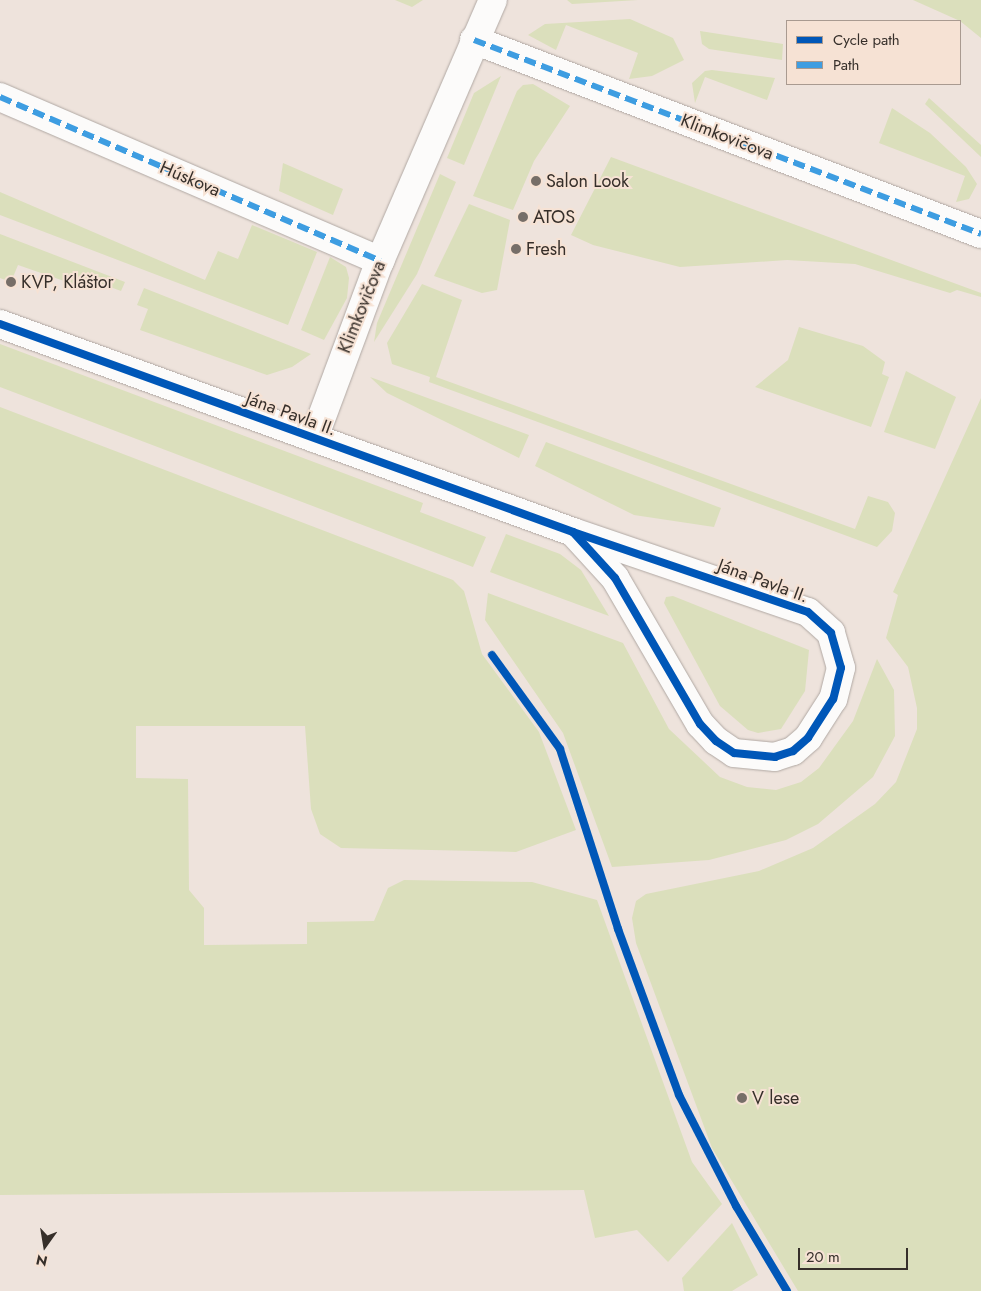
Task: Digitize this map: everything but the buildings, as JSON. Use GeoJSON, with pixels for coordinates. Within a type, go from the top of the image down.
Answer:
{"type":"FeatureCollection","features":[{"type":"Feature","properties":{"kind":"street","name":"Klimkovičova"},"geometry":{"type":"LineString","coordinates":[[314,438],[380,261],[492,0]]}},
{"type":"Feature","properties":{"kind":"street","name":"Klimkovičova"},"geometry":{"type":"LineString","coordinates":[[474,40],[981,234]]}},
{"type":"Feature","properties":{"kind":"street","name":"Húskova"},"geometry":{"type":"LineString","coordinates":[[0,97],[380,261]]}},
{"type":"Feature","properties":{"kind":"street","name":"Jána Pavla II."},"geometry":{"type":"LineString","coordinates":[[0,324],[573,532],[790,604],[825,626],[837,649],[839,684],[808,738],[793,751],[775,757],[734,753],[716,741],[700,724],[615,578],[573,532]]}},
{"type":"Feature","properties":{"kind":"green space"},"geometry":{"type":"Polygon","coordinates":[[[395,0],[423,0],[412,7],[395,0]]]}},
{"type":"Feature","properties":{"kind":"green space"},"geometry":{"type":"Polygon","coordinates":[[[567,0],[638,0],[572,4],[567,0]]]}},
{"type":"Feature","properties":{"kind":"green space"},"geometry":{"type":"Polygon","coordinates":[[[913,0],[981,0],[981,38],[961,20],[913,0]]]}},
{"type":"Feature","properties":{"kind":"green space"},"geometry":{"type":"Polygon","coordinates":[[[630,19],[673,38],[684,60],[652,76],[629,79],[638,53],[566,25],[556,50],[528,35],[545,24],[630,19]]]}},
{"type":"Feature","properties":{"kind":"green space"},"geometry":{"type":"Polygon","coordinates":[[[700,31],[783,44],[782,60],[709,49],[702,44],[700,31]]]}},
{"type":"Feature","properties":{"kind":"green space"},"geometry":{"type":"Polygon","coordinates":[[[712,70],[775,78],[767,100],[705,77],[695,103],[692,83],[705,71],[712,70]]]}},
{"type":"Feature","properties":{"kind":"green space"},"geometry":{"type":"Polygon","coordinates":[[[501,76],[464,165],[447,158],[474,93],[501,76]]]}},
{"type":"Feature","properties":{"kind":"green space"},"geometry":{"type":"Polygon","coordinates":[[[533,84],[570,106],[534,161],[513,210],[473,196],[517,91],[523,85],[533,84]]]}},
{"type":"Feature","properties":{"kind":"green space"},"geometry":{"type":"Polygon","coordinates":[[[929,98],[981,145],[981,157],[925,104],[929,98]]]}},
{"type":"Feature","properties":{"kind":"green space"},"geometry":{"type":"Polygon","coordinates":[[[892,108],[930,133],[966,167],[977,184],[969,199],[956,202],[965,176],[879,143],[892,108]]]}},
{"type":"Feature","properties":{"kind":"green space"},"geometry":{"type":"Polygon","coordinates":[[[611,157],[981,293],[981,297],[957,290],[950,293],[855,264],[787,260],[680,267],[593,245],[571,235],[611,157]]]}},
{"type":"Feature","properties":{"kind":"green space"},"geometry":{"type":"Polygon","coordinates":[[[283,163],[343,189],[333,215],[279,191],[283,163]]]}},
{"type":"Feature","properties":{"kind":"green space"},"geometry":{"type":"Polygon","coordinates":[[[440,174],[456,182],[417,274],[374,342],[377,323],[440,174]]]}},
{"type":"Feature","properties":{"kind":"green space"},"geometry":{"type":"Polygon","coordinates":[[[0,192],[205,280],[218,251],[238,259],[252,225],[317,252],[288,325],[0,215],[0,192]]]}},
{"type":"Feature","properties":{"kind":"green space"},"geometry":{"type":"Polygon","coordinates":[[[469,204],[510,220],[497,290],[482,293],[434,276],[469,204]]]}},
{"type":"Feature","properties":{"kind":"green space"},"geometry":{"type":"Polygon","coordinates":[[[0,234],[125,282],[121,291],[94,281],[90,290],[18,265],[11,282],[0,278],[0,234]]]}},
{"type":"Feature","properties":{"kind":"green space"},"geometry":{"type":"Polygon","coordinates":[[[330,257],[346,267],[349,278],[347,298],[324,340],[301,330],[330,257]]]}},
{"type":"Feature","properties":{"kind":"green space"},"geometry":{"type":"Polygon","coordinates":[[[422,284],[462,300],[436,377],[855,529],[868,496],[888,502],[895,513],[892,531],[877,547],[429,382],[430,377],[392,364],[387,343],[422,284]]]}},
{"type":"Feature","properties":{"kind":"green space"},"geometry":{"type":"Polygon","coordinates":[[[144,288],[311,354],[292,367],[267,375],[140,330],[148,309],[137,305],[144,288]]]}},
{"type":"Feature","properties":{"kind":"green space"},"geometry":{"type":"Polygon","coordinates":[[[799,327],[863,346],[885,362],[882,374],[889,377],[871,427],[755,387],[788,360],[799,327]]]}},
{"type":"Feature","properties":{"kind":"green space"},"geometry":{"type":"Polygon","coordinates":[[[0,344],[423,503],[420,512],[486,537],[473,567],[0,387],[0,344]]]}},
{"type":"Feature","properties":{"kind":"green space"},"geometry":{"type":"Polygon","coordinates":[[[906,371],[956,397],[935,449],[884,432],[906,371]]]}},
{"type":"Feature","properties":{"kind":"green space"},"geometry":{"type":"Polygon","coordinates":[[[370,377],[529,435],[519,458],[387,393],[370,377]]]}},
{"type":"Feature","properties":{"kind":"green space"},"geometry":{"type":"Polygon","coordinates":[[[981,398],[981,1291],[798,1291],[712,1148],[636,943],[632,918],[636,901],[646,894],[759,871],[813,848],[875,804],[896,782],[917,729],[917,708],[908,667],[886,638],[898,595],[893,592],[981,398]]]}},
{"type":"Feature","properties":{"kind":"green space"},"geometry":{"type":"Polygon","coordinates":[[[0,407],[453,580],[464,591],[482,654],[539,732],[576,830],[516,852],[341,848],[320,834],[311,809],[305,726],[136,726],[136,778],[188,779],[189,890],[204,908],[204,945],[307,944],[307,922],[374,921],[388,888],[404,880],[532,882],[597,900],[692,1162],[722,1204],[668,1262],[637,1230],[595,1238],[584,1190],[0,1195],[0,407]]]}},
{"type":"Feature","properties":{"kind":"green space"},"geometry":{"type":"Polygon","coordinates":[[[546,442],[721,508],[714,527],[634,515],[535,466],[546,442]]]}},
{"type":"Feature","properties":{"kind":"green space"},"geometry":{"type":"Polygon","coordinates":[[[506,534],[560,554],[581,570],[609,616],[490,572],[506,534]]]}},
{"type":"Feature","properties":{"kind":"green space"},"geometry":{"type":"Polygon","coordinates":[[[488,593],[623,643],[669,729],[720,777],[747,787],[776,790],[801,782],[819,768],[853,721],[877,659],[894,690],[895,736],[873,777],[818,824],[786,840],[709,860],[612,867],[563,733],[485,620],[488,593]]]}},
{"type":"Feature","properties":{"kind":"green space"},"geometry":{"type":"Polygon","coordinates":[[[673,596],[809,650],[805,691],[781,729],[758,733],[748,730],[720,706],[664,603],[666,597],[673,596]]]}},
{"type":"Feature","properties":{"kind":"green space"},"geometry":{"type":"Polygon","coordinates":[[[732,1223],[758,1275],[732,1291],[684,1291],[682,1278],[732,1223]]]}},
{"type":"Feature","properties":{"kind":"marked path"},"geometry":{"type":"LineString","coordinates":[[474,40],[981,234]]}},
{"type":"Feature","properties":{"kind":"marked path"},"geometry":{"type":"LineString","coordinates":[[0,97],[380,261]]}},
{"type":"Feature","properties":{"kind":"cycle path"},"geometry":{"type":"LineString","coordinates":[[0,324],[573,532],[808,612],[831,633],[841,668],[833,699],[808,738],[793,751],[775,757],[734,753],[716,741],[700,724],[615,578],[573,532]]}},
{"type":"Feature","properties":{"kind":"cycle path"},"geometry":{"type":"LineString","coordinates":[[492,655],[560,749],[618,929],[679,1095],[736,1206],[787,1291]]}},
{"type":"Feature","properties":{"kind":"place","name":"Salon Look"},"geometry":{"type":"Point","coordinates":[536,181]}},
{"type":"Feature","properties":{"kind":"place","name":"ATOS"},"geometry":{"type":"Point","coordinates":[523,217]}},
{"type":"Feature","properties":{"kind":"place","name":"Fresh"},"geometry":{"type":"Point","coordinates":[516,249]}},
{"type":"Feature","properties":{"kind":"place","name":"KVP, Kláštor"},"geometry":{"type":"Point","coordinates":[11,282]}},
{"type":"Feature","properties":{"kind":"place","name":"V lese"},"geometry":{"type":"Point","coordinates":[742,1098]}}]}
